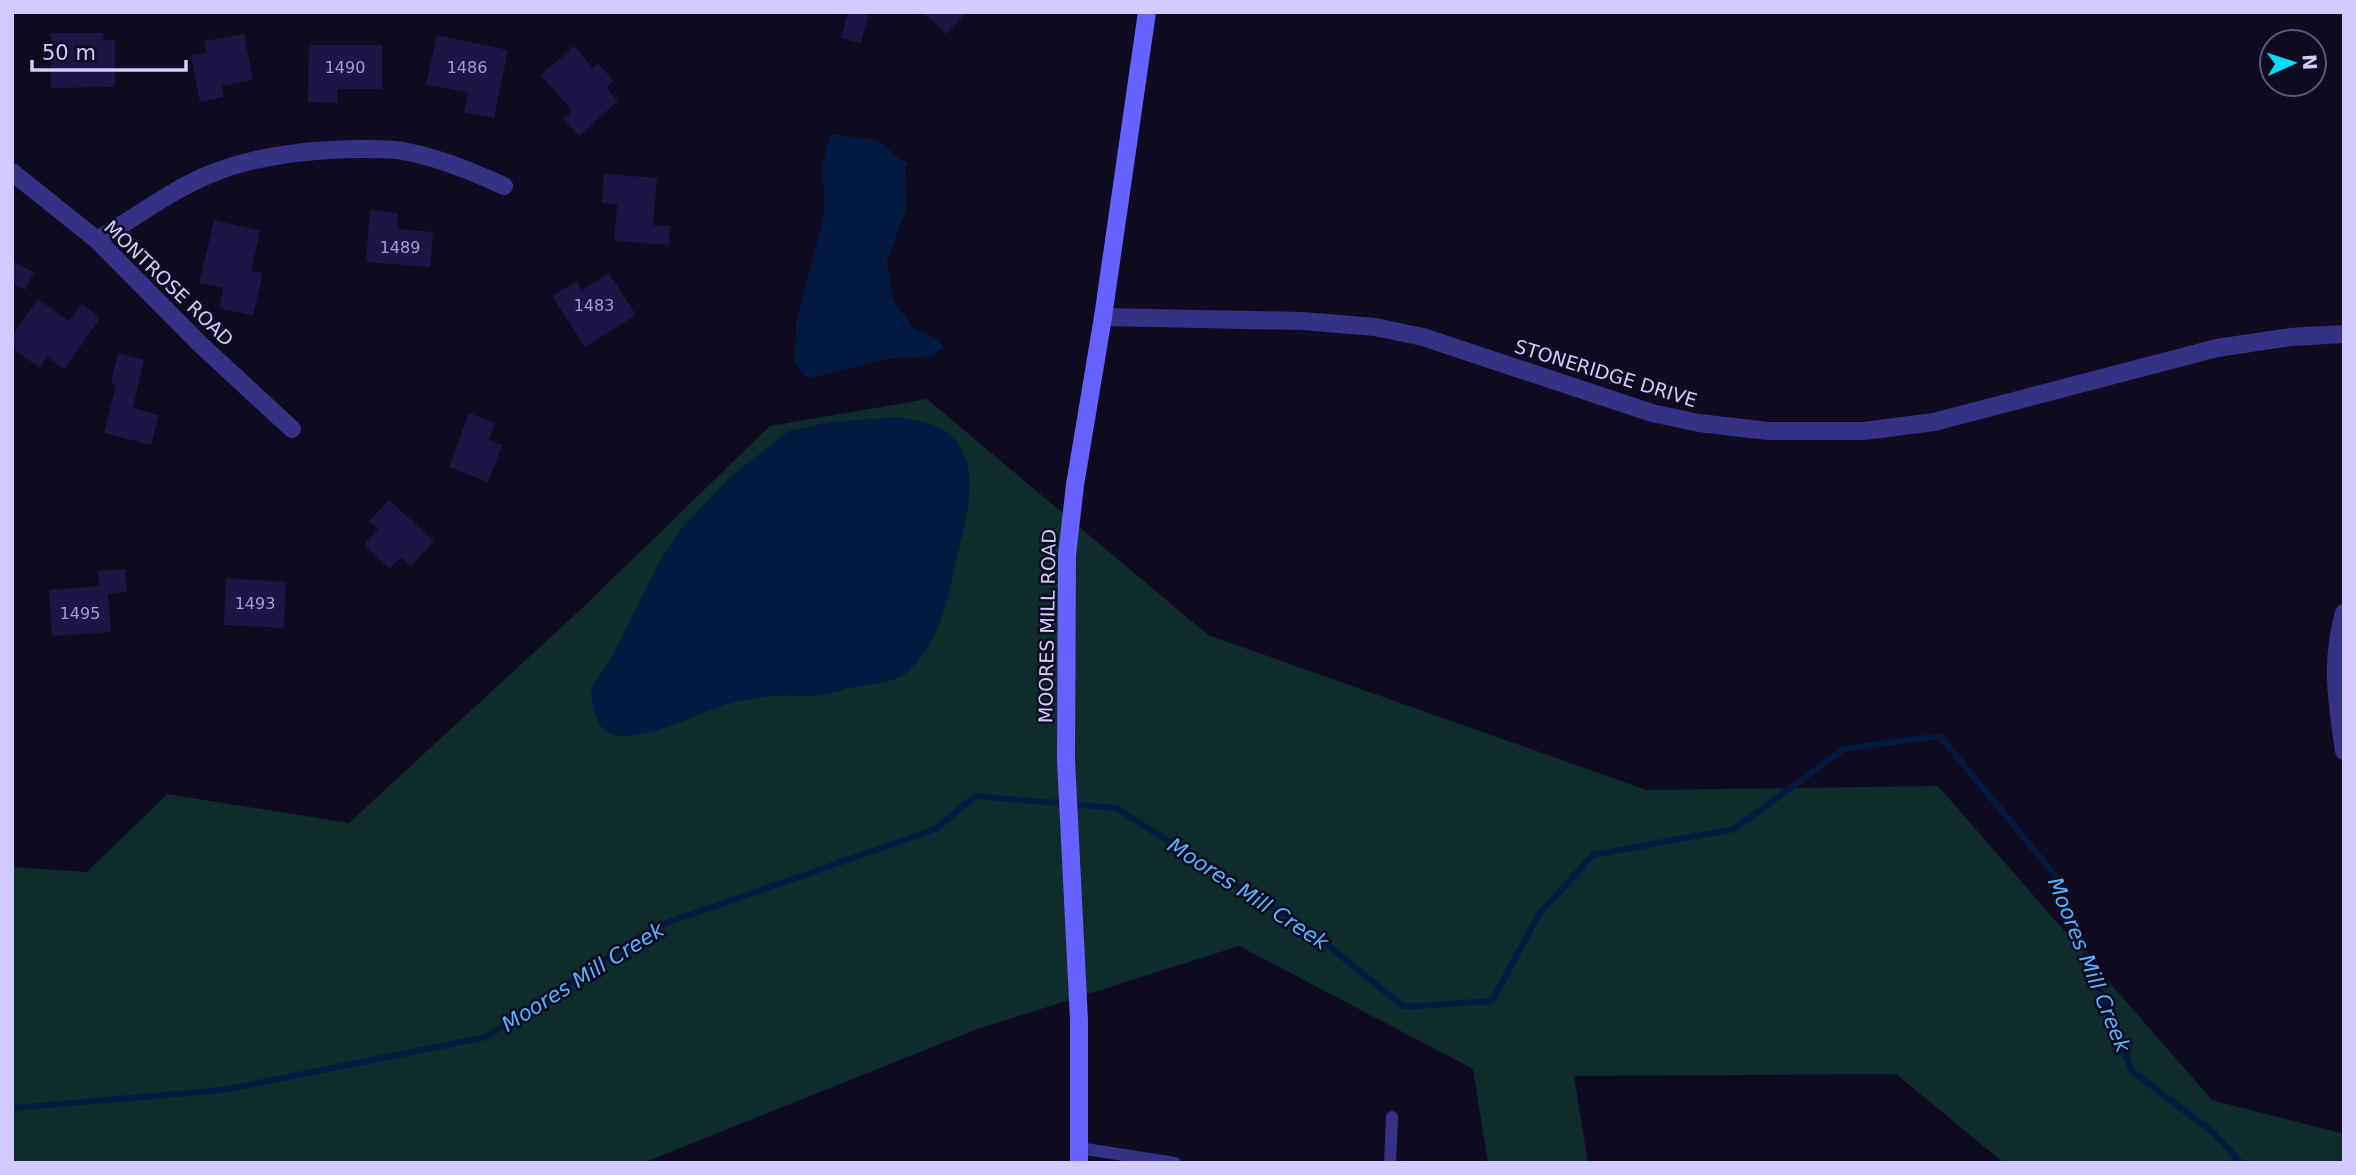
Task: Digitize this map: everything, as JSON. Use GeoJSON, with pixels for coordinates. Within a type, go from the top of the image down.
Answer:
{"type":"FeatureCollection","features":[{"type":"Feature","properties":{"kind":"street","name":"MOORES MILL ROAD"},"geometry":{"type":"LineString","coordinates":[[1079,1155],[1079,1020],[1066,761],[1067,555],[1075,485],[1147,12]]}},
{"type":"Feature","properties":{"kind":"street"},"geometry":{"type":"LineString","coordinates":[[97,240],[214,172],[297,151],[382,149],[408,152],[460,166],[504,186]]}},
{"type":"Feature","properties":{"kind":"street","name":"MONTROSE ROAD"},"geometry":{"type":"LineString","coordinates":[[12,172],[97,240],[201,345],[292,429]]}},
{"type":"Feature","properties":{"kind":"street","name":"STONERIDGE DRIVE"},"geometry":{"type":"LineString","coordinates":[[1102,317],[1303,321],[1376,327],[1423,337],[1653,413],[1699,423],[1768,431],[1864,431],[1934,422],[2217,348],[2290,337],[2344,334]]}},
{"type":"Feature","properties":{"kind":"street"},"geometry":{"type":"LineString","coordinates":[[2344,613],[2337,639],[2334,687],[2344,751]]}},
{"type":"Feature","properties":{"kind":"lane"},"geometry":{"type":"LineString","coordinates":[[1390,1163],[1392,1117]]}},
{"type":"Feature","properties":{"kind":"lane"},"geometry":{"type":"LineString","coordinates":[[1079,1155],[1175,1163]]}},
{"type":"Feature","properties":{"kind":"green space"},"geometry":{"type":"Polygon","coordinates":[[[927,399],[1208,635],[1647,790],[1938,786],[2212,1100],[2344,1134],[2344,1163],[2004,1163],[1896,1074],[1574,1076],[1588,1163],[1488,1163],[1473,1069],[1239,946],[975,1030],[643,1163],[12,1163],[12,867],[87,872],[167,794],[349,823],[580,610],[770,426],[927,399]]]}},
{"type":"Feature","properties":{"kind":"water"},"geometry":{"type":"Polygon","coordinates":[[[830,134],[876,140],[908,164],[905,167],[906,210],[887,261],[893,300],[913,328],[940,340],[943,348],[931,356],[888,359],[808,379],[795,363],[796,322],[824,216],[823,163],[830,134]]]}},
{"type":"Feature","properties":{"kind":"water"},"geometry":{"type":"Polygon","coordinates":[[[898,417],[929,424],[949,434],[963,452],[970,481],[967,513],[943,614],[932,640],[915,664],[904,675],[892,680],[830,694],[780,695],[739,701],[637,735],[612,734],[601,727],[591,689],[614,653],[662,557],[683,527],[728,479],[789,431],[831,422],[898,417]]]}},
{"type":"Feature","properties":{"kind":"building"},"geometry":{"type":"Polygon","coordinates":[[[848,12],[869,12],[861,43],[841,38],[848,12]]]}},
{"type":"Feature","properties":{"kind":"building"},"geometry":{"type":"Polygon","coordinates":[[[923,12],[967,12],[946,34],[923,12]]]}},
{"type":"Feature","properties":{"kind":"building"},"geometry":{"type":"Polygon","coordinates":[[[51,33],[104,33],[103,40],[115,40],[115,87],[51,88],[51,33]]]}},
{"type":"Feature","properties":{"kind":"building"},"geometry":{"type":"Polygon","coordinates":[[[244,34],[253,80],[222,86],[224,97],[200,102],[191,55],[206,53],[204,41],[244,34]]]}},
{"type":"Feature","properties":{"kind":"building"},"geometry":{"type":"Polygon","coordinates":[[[437,35],[508,50],[494,118],[464,112],[468,93],[426,84],[437,35]]]}},
{"type":"Feature","properties":{"kind":"building"},"geometry":{"type":"Polygon","coordinates":[[[309,45],[382,45],[382,89],[338,89],[338,103],[308,102],[309,45]]]}},
{"type":"Feature","properties":{"kind":"building"},"geometry":{"type":"Polygon","coordinates":[[[574,46],[593,68],[598,63],[614,81],[606,88],[618,101],[579,136],[563,119],[572,111],[541,75],[574,46]]]}},
{"type":"Feature","properties":{"kind":"building"},"geometry":{"type":"Polygon","coordinates":[[[604,174],[657,178],[653,225],[670,226],[669,245],[614,241],[617,204],[602,203],[604,174]]]}},
{"type":"Feature","properties":{"kind":"building"},"geometry":{"type":"Polygon","coordinates":[[[370,210],[398,213],[397,229],[433,232],[430,267],[366,262],[370,210]]]}},
{"type":"Feature","properties":{"kind":"building"},"geometry":{"type":"Polygon","coordinates":[[[214,220],[260,231],[251,271],[263,273],[253,316],[219,308],[223,288],[199,283],[214,220]]]}},
{"type":"Feature","properties":{"kind":"building"},"geometry":{"type":"Polygon","coordinates":[[[12,261],[34,272],[25,290],[12,284],[12,261]]]}},
{"type":"Feature","properties":{"kind":"building"},"geometry":{"type":"Polygon","coordinates":[[[609,273],[636,315],[585,347],[552,296],[577,281],[582,290],[609,273]]]}},
{"type":"Feature","properties":{"kind":"building"},"geometry":{"type":"Polygon","coordinates":[[[38,299],[69,321],[82,304],[100,318],[64,370],[47,357],[40,368],[12,348],[12,335],[38,299]]]}},
{"type":"Feature","properties":{"kind":"building"},"geometry":{"type":"Polygon","coordinates":[[[118,353],[144,360],[133,408],[159,415],[151,445],[104,433],[116,385],[111,383],[118,353]]]}},
{"type":"Feature","properties":{"kind":"building"},"geometry":{"type":"Polygon","coordinates":[[[469,413],[495,423],[489,440],[502,445],[488,482],[449,467],[469,413]]]}},
{"type":"Feature","properties":{"kind":"building"},"geometry":{"type":"Polygon","coordinates":[[[389,500],[434,541],[411,566],[401,557],[390,569],[364,545],[378,529],[369,521],[389,500]]]}},
{"type":"Feature","properties":{"kind":"building"},"geometry":{"type":"Polygon","coordinates":[[[125,569],[127,592],[108,594],[111,632],[52,636],[49,590],[99,586],[98,571],[125,569]]]}},
{"type":"Feature","properties":{"kind":"building"},"geometry":{"type":"Polygon","coordinates":[[[226,578],[286,582],[284,628],[224,625],[226,578]]]}},
{"type":"Feature","properties":{"kind":"waterway","name":"Moores Mill Creek"},"geometry":{"type":"LineString","coordinates":[[12,1108],[224,1090],[486,1037],[655,927],[936,829],[975,796],[1116,808],[1309,930],[1404,1007],[1492,1001],[1539,914],[1593,855],[1734,829],[1844,749],[1940,736],[2054,874],[2132,1071],[2214,1133],[2241,1163]]}}]}
